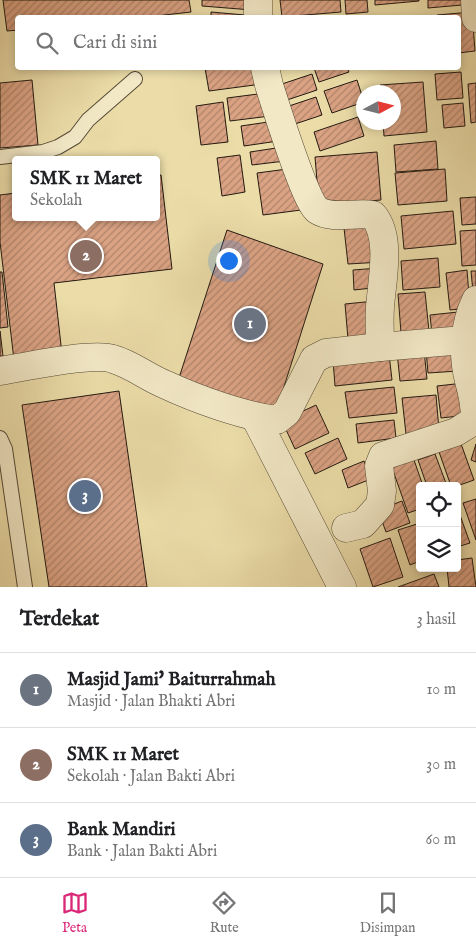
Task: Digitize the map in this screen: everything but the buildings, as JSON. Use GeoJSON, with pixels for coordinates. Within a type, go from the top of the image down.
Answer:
{"type":"FeatureCollection","features":[{"type":"Feature","properties":{"kind":"street"},"geometry":{"type":"LineString","coordinates":[[258,0],[258,15]]}},
{"type":"Feature","properties":{"kind":"street"},"geometry":{"type":"LineString","coordinates":[[475,0],[476,18]]}},
{"type":"Feature","properties":{"kind":"street"},"geometry":{"type":"LineString","coordinates":[[265,70],[306,192],[316,209],[331,215],[362,213],[374,215],[380,222],[384,241],[380,347]]}},
{"type":"Feature","properties":{"kind":"street"},"geometry":{"type":"LineString","coordinates":[[346,528],[363,524],[380,505],[382,491],[379,466],[383,456],[456,432],[475,420],[476,402],[469,380],[464,340],[468,320],[476,300]]}},
{"type":"Feature","properties":{"kind":"street"},"geometry":{"type":"LineString","coordinates":[[0,371],[90,358],[112,358],[166,385],[255,417],[277,420],[287,412],[314,359],[326,353],[464,340]]}},
{"type":"Feature","properties":{"kind":"street"},"geometry":{"type":"LineString","coordinates":[[255,417],[342,587]]}},
{"type":"Feature","properties":{"kind":"lane"},"geometry":{"type":"LineString","coordinates":[[14,156],[43,152],[58,147],[74,137],[88,120],[135,79]]}},
{"type":"Feature","properties":{"kind":"lane"},"geometry":{"type":"LineString","coordinates":[[0,438],[5,449],[25,587]]}},
{"type":"Feature","properties":{"kind":"place","name":"SMK 11 Maret"},"geometry":{"type":"Point","coordinates":[86,256]}},
{"type":"Feature","properties":{"kind":"place","name":"Masjid Jami' Baiturrahmah"},"geometry":{"type":"Point","coordinates":[250,324]}},
{"type":"Feature","properties":{"kind":"place","name":"Bank Mandiri"},"geometry":{"type":"Point","coordinates":[85,496]}}]}
